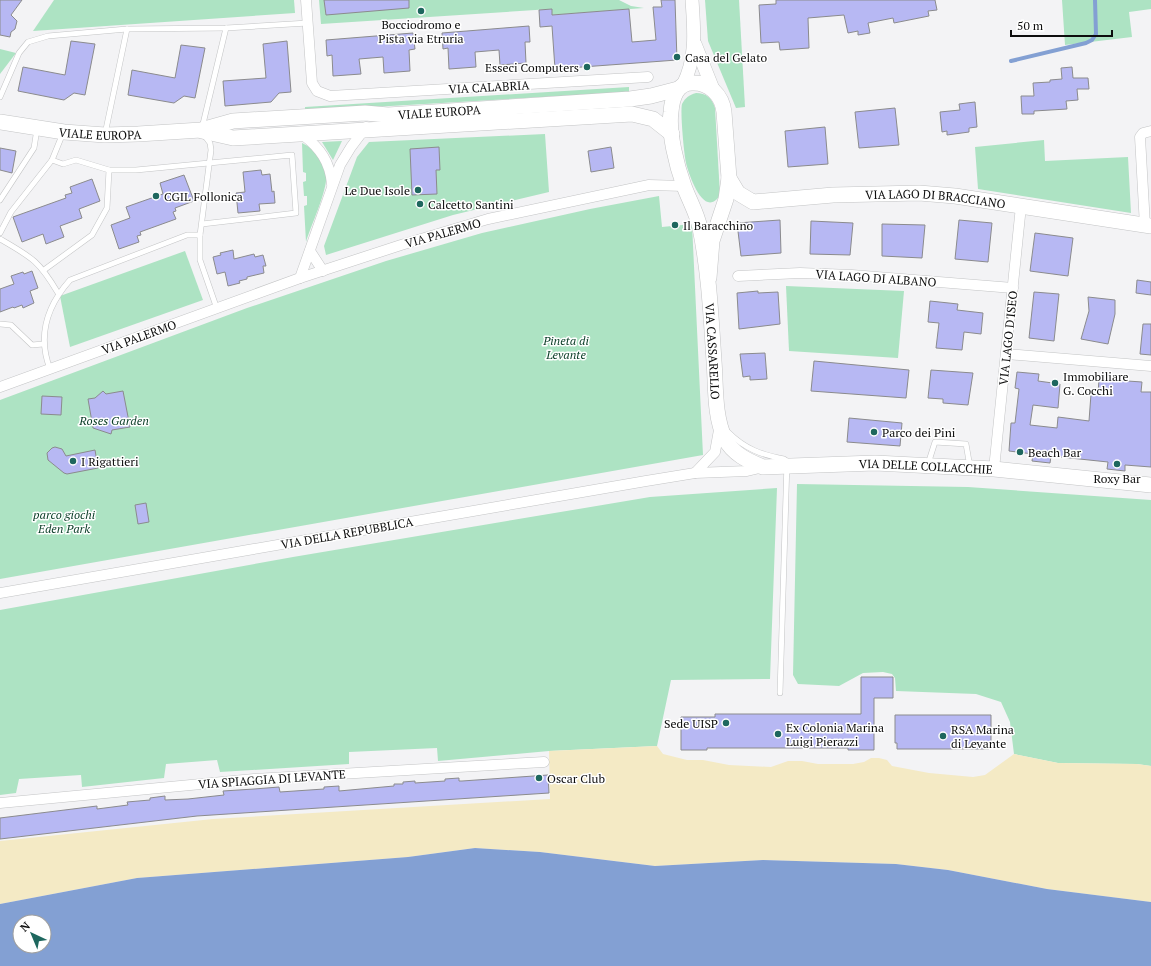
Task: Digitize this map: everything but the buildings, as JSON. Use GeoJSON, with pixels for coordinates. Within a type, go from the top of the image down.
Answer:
{"type":"FeatureCollection","features":[{"type":"Feature","properties":{"kind":"main road"},"geometry":{"type":"LineString","coordinates":[[680,87],[703,84],[712,89]]}},
{"type":"Feature","properties":{"kind":"main road","name":"VIALE EUROPA"},"geometry":{"type":"LineString","coordinates":[[0,122],[64,132],[105,135],[201,130],[233,121],[365,113],[388,115],[633,99],[651,96],[680,87]]}},
{"type":"Feature","properties":{"kind":"main road","name":"VIA CASSARELLO"},"geometry":{"type":"LineString","coordinates":[[680,87],[670,112],[672,134],[684,186],[700,226],[709,278],[720,425]]}},
{"type":"Feature","properties":{"kind":"main road","name":"VIA CASSARELLO"},"geometry":{"type":"LineString","coordinates":[[709,278],[712,242],[726,200],[729,178],[723,107],[712,89]]}},
{"type":"Feature","properties":{"kind":"main road","name":"VIALE EUROPA"},"geometry":{"type":"LineString","coordinates":[[201,130],[233,138],[362,132],[632,114],[653,119],[672,134]]}},
{"type":"Feature","properties":{"kind":"main road","name":"VIA LAGO DI BRACCIANO"},"geometry":{"type":"LineString","coordinates":[[729,178],[738,193],[753,202],[833,195],[919,193],[954,196],[1148,226]]}},
{"type":"Feature","properties":{"kind":"main road"},"geometry":{"type":"LineString","coordinates":[[691,201],[706,212],[711,212],[717,209],[726,200]]}},
{"type":"Feature","properties":{"kind":"main road","name":"VIA DELLE COLLACCHIE"},"geometry":{"type":"LineString","coordinates":[[720,425],[728,443],[738,454],[750,462],[763,467],[875,463],[994,469],[1151,485]]}},
{"type":"Feature","properties":{"kind":"street"},"geometry":{"type":"LineString","coordinates":[[306,0],[308,23]]}},
{"type":"Feature","properties":{"kind":"street","name":"VIA CASSARELLO"},"geometry":{"type":"LineString","coordinates":[[692,0],[695,42],[712,89]]}},
{"type":"Feature","properties":{"kind":"street","name":"VIA CALABRIA"},"geometry":{"type":"LineString","coordinates":[[308,23],[312,83],[317,91],[330,96],[648,77]]}},
{"type":"Feature","properties":{"kind":"street","name":"VIA CASSARELLO"},"geometry":{"type":"LineString","coordinates":[[680,87],[690,71],[695,42]]}},
{"type":"Feature","properties":{"kind":"street"},"geometry":{"type":"LineString","coordinates":[[300,278],[340,165],[362,132],[372,122],[388,115]]}},
{"type":"Feature","properties":{"kind":"street"},"geometry":{"type":"LineString","coordinates":[[1148,226],[1140,137],[1143,133],[1151,131]]}},
{"type":"Feature","properties":{"kind":"street"},"geometry":{"type":"LineString","coordinates":[[303,135],[313,143],[326,159],[331,171],[332,188]]}},
{"type":"Feature","properties":{"kind":"street","name":"VIA PALERMO"},"geometry":{"type":"LineString","coordinates":[[0,387],[300,278],[401,245],[488,219],[649,185],[684,186]]}},
{"type":"Feature","properties":{"kind":"street","name":"VIA LAGO D'ISEO"},"geometry":{"type":"LineString","coordinates":[[994,469],[1021,206]]}},
{"type":"Feature","properties":{"kind":"street"},"geometry":{"type":"LineString","coordinates":[[310,251],[323,271]]}},
{"type":"Feature","properties":{"kind":"street","name":"VIA LAGO DI ALBANO"},"geometry":{"type":"LineString","coordinates":[[738,276],[800,273],[852,275],[1013,288]]}},
{"type":"Feature","properties":{"kind":"street"},"geometry":{"type":"LineString","coordinates":[[1007,354],[1151,366]]}},
{"type":"Feature","properties":{"kind":"street"},"geometry":{"type":"LineString","coordinates":[[695,473],[715,452],[720,425]]}},
{"type":"Feature","properties":{"kind":"street","name":"VIA DELLA REPUBBLICA"},"geometry":{"type":"LineString","coordinates":[[0,593],[695,473],[747,471],[763,467]]}},
{"type":"Feature","properties":{"kind":"street","name":"VIA SPIAGGIA DI LEVANTE"},"geometry":{"type":"LineString","coordinates":[[0,803],[254,779],[544,762]]}},
{"type":"Feature","properties":{"kind":"lane"},"geometry":{"type":"LineString","coordinates":[[0,97],[19,53],[28,42],[48,36],[127,29],[226,28],[308,23]]}},
{"type":"Feature","properties":{"kind":"lane"},"geometry":{"type":"LineString","coordinates":[[217,309],[200,260],[200,236],[211,162],[211,147],[201,130],[226,28]]}},
{"type":"Feature","properties":{"kind":"lane"},"geometry":{"type":"LineString","coordinates":[[105,135],[127,29]]}},
{"type":"Feature","properties":{"kind":"lane"},"geometry":{"type":"LineString","coordinates":[[0,200],[34,148],[37,128]]}},
{"type":"Feature","properties":{"kind":"lane"},"geometry":{"type":"LineString","coordinates":[[0,233],[11,212],[52,160],[64,132]]}},
{"type":"Feature","properties":{"kind":"lane"},"geometry":{"type":"LineString","coordinates":[[52,160],[63,164],[76,160],[109,170],[136,170],[292,155],[296,213],[202,224]]}},
{"type":"Feature","properties":{"kind":"lane"},"geometry":{"type":"LineString","coordinates":[[44,270],[92,235],[107,208],[109,170]]}},
{"type":"Feature","properties":{"kind":"lane"},"geometry":{"type":"LineString","coordinates":[[50,369],[43,344],[50,310],[58,293],[70,280],[187,235],[200,236]]}},
{"type":"Feature","properties":{"kind":"lane"},"geometry":{"type":"LineString","coordinates":[[0,239],[27,254],[44,270],[58,293]]}},
{"type":"Feature","properties":{"kind":"lane"},"geometry":{"type":"LineString","coordinates":[[0,324],[11,325],[32,345],[43,344]]}},
{"type":"Feature","properties":{"kind":"lane"},"geometry":{"type":"LineString","coordinates":[[720,425],[746,447],[766,456],[784,459],[787,461],[780,693]]}},
{"type":"Feature","properties":{"kind":"lane"},"geometry":{"type":"LineString","coordinates":[[928,466],[935,442],[966,444],[970,468]]}},
{"type":"Feature","properties":{"kind":"green space"},"geometry":{"type":"Polygon","coordinates":[[[54,0],[294,0],[295,13],[33,31],[54,0]]]}},
{"type":"Feature","properties":{"kind":"green space","name":"Bocciodromo e Pista via Etruria"},"geometry":{"type":"Polygon","coordinates":[[[319,0],[619,0],[631,6],[644,8],[552,15],[551,9],[321,24],[319,0]]]}},
{"type":"Feature","properties":{"kind":"green space"},"geometry":{"type":"Polygon","coordinates":[[[705,0],[739,0],[745,107],[736,108],[708,41],[705,0]]]}},
{"type":"Feature","properties":{"kind":"green space"},"geometry":{"type":"Polygon","coordinates":[[[1062,0],[1151,0],[1151,9],[1129,12],[1132,37],[1065,45],[1062,0]]]}},
{"type":"Feature","properties":{"kind":"green space"},"geometry":{"type":"Polygon","coordinates":[[[0,49],[16,53],[0,74],[0,49]]]}},
{"type":"Feature","properties":{"kind":"green space"},"geometry":{"type":"Polygon","coordinates":[[[629,87],[629,92],[305,111],[305,107],[629,87]]]}},
{"type":"Feature","properties":{"kind":"green space"},"geometry":{"type":"Polygon","coordinates":[[[696,93],[703,94],[708,97],[712,101],[715,108],[720,195],[714,201],[708,202],[698,193],[694,185],[686,163],[684,151],[682,104],[684,100],[696,93]]]}},
{"type":"Feature","properties":{"kind":"green space","name":"Calcetto Santini"},"geometry":{"type":"Polygon","coordinates":[[[545,134],[549,192],[453,215],[326,255],[324,246],[357,157],[369,142],[545,134]]]}},
{"type":"Feature","properties":{"kind":"green space"},"geometry":{"type":"Polygon","coordinates":[[[1044,140],[1045,161],[1128,157],[1131,213],[978,189],[975,147],[1044,140]]]}},
{"type":"Feature","properties":{"kind":"green space"},"geometry":{"type":"Polygon","coordinates":[[[342,141],[333,160],[322,142],[342,141]]]}},
{"type":"Feature","properties":{"kind":"green space"},"geometry":{"type":"Polygon","coordinates":[[[302,143],[315,152],[318,156],[324,165],[326,176],[322,199],[306,242],[304,206],[307,205],[307,196],[304,196],[303,182],[306,181],[306,173],[303,172],[302,143]]]}},
{"type":"Feature","properties":{"kind":"green space","name":"Pineta di Levante"},"geometry":{"type":"Polygon","coordinates":[[[659,196],[662,227],[692,224],[703,455],[0,579],[0,400],[247,308],[386,261],[482,233],[590,209],[659,196]]]}},
{"type":"Feature","properties":{"kind":"green space"},"geometry":{"type":"Polygon","coordinates":[[[185,251],[203,300],[70,347],[60,296],[185,251]]]}},
{"type":"Feature","properties":{"kind":"green space"},"geometry":{"type":"Polygon","coordinates":[[[786,286],[904,291],[898,358],[789,351],[786,286]]]}},
{"type":"Feature","properties":{"kind":"green space"},"geometry":{"type":"Polygon","coordinates":[[[797,484],[968,487],[1151,500],[1151,766],[1137,764],[1058,763],[1014,754],[1010,722],[1001,702],[976,694],[896,691],[895,678],[892,674],[883,672],[863,673],[839,686],[798,684],[793,675],[797,484]]]}},
{"type":"Feature","properties":{"kind":"green space"},"geometry":{"type":"Polygon","coordinates":[[[777,488],[770,679],[671,680],[657,746],[549,751],[438,761],[437,748],[349,752],[349,764],[220,772],[217,760],[166,764],[164,778],[82,787],[81,775],[19,779],[16,793],[0,795],[0,610],[293,557],[650,497],[777,488]]]}},
{"type":"Feature","properties":{"kind":"sand"},"geometry":{"type":"Polygon","coordinates":[[[657,746],[663,754],[687,760],[703,760],[729,765],[771,767],[788,761],[802,761],[818,764],[853,764],[864,762],[871,758],[879,758],[887,760],[892,766],[929,773],[973,777],[985,775],[1014,754],[1058,763],[1137,764],[1151,766],[1151,902],[1047,889],[948,870],[896,864],[763,860],[655,866],[540,852],[475,848],[408,857],[137,878],[0,904],[0,841],[213,819],[550,799],[549,751],[657,746]]]}},
{"type":"Feature","properties":{"kind":"water"},"geometry":{"type":"Polygon","coordinates":[[[475,848],[540,852],[655,866],[763,860],[896,864],[948,870],[1047,889],[1151,902],[1151,966],[0,966],[0,904],[137,878],[408,857],[475,848]]]}},
{"type":"Feature","properties":{"kind":"waterway"},"geometry":{"type":"LineString","coordinates":[[1011,61],[1086,43],[1092,40],[1096,34],[1095,0]]}},
{"type":"Feature","properties":{"kind":"place","name":"Bocciodromo e Pista via Etruria"},"geometry":{"type":"Point","coordinates":[421,11]}},
{"type":"Feature","properties":{"kind":"place","name":"Casa del Gelato"},"geometry":{"type":"Point","coordinates":[677,57]}},
{"type":"Feature","properties":{"kind":"place","name":"Esseci Computers"},"geometry":{"type":"Point","coordinates":[587,67]}},
{"type":"Feature","properties":{"kind":"place","name":"Le Due Isole"},"geometry":{"type":"Point","coordinates":[418,190]}},
{"type":"Feature","properties":{"kind":"place","name":"CGIL Follonica"},"geometry":{"type":"Point","coordinates":[156,196]}},
{"type":"Feature","properties":{"kind":"place","name":"Calcetto Santini"},"geometry":{"type":"Point","coordinates":[420,204]}},
{"type":"Feature","properties":{"kind":"place","name":"Il Baracchino"},"geometry":{"type":"Point","coordinates":[675,225]}},
{"type":"Feature","properties":{"kind":"place","name":"Immobiliare G. Cocchi"},"geometry":{"type":"Point","coordinates":[1055,383]}},
{"type":"Feature","properties":{"kind":"place","name":"Parco dei Pini"},"geometry":{"type":"Point","coordinates":[874,432]}},
{"type":"Feature","properties":{"kind":"place","name":"Beach Bar"},"geometry":{"type":"Point","coordinates":[1020,452]}},
{"type":"Feature","properties":{"kind":"place","name":"I Rigattieri"},"geometry":{"type":"Point","coordinates":[73,461]}},
{"type":"Feature","properties":{"kind":"place","name":"Roxy Bar"},"geometry":{"type":"Point","coordinates":[1117,464]}},
{"type":"Feature","properties":{"kind":"place","name":"Sede UISP"},"geometry":{"type":"Point","coordinates":[726,723]}},
{"type":"Feature","properties":{"kind":"place","name":"Ex Colonia Marina Luigi Pierazzi"},"geometry":{"type":"Point","coordinates":[778,734]}},
{"type":"Feature","properties":{"kind":"place","name":"RSA Marina di Levante"},"geometry":{"type":"Point","coordinates":[943,736]}},
{"type":"Feature","properties":{"kind":"place","name":"Oscar Club"},"geometry":{"type":"Point","coordinates":[539,778]}},
{"type":"Feature","properties":{"kind":"park label","name":"Roses Garden"},"geometry":{"type":"Point","coordinates":[114,420]}},
{"type":"Feature","properties":{"kind":"park label","name":"parco giochi Eden Park"},"geometry":{"type":"Point","coordinates":[64,521]}}]}
